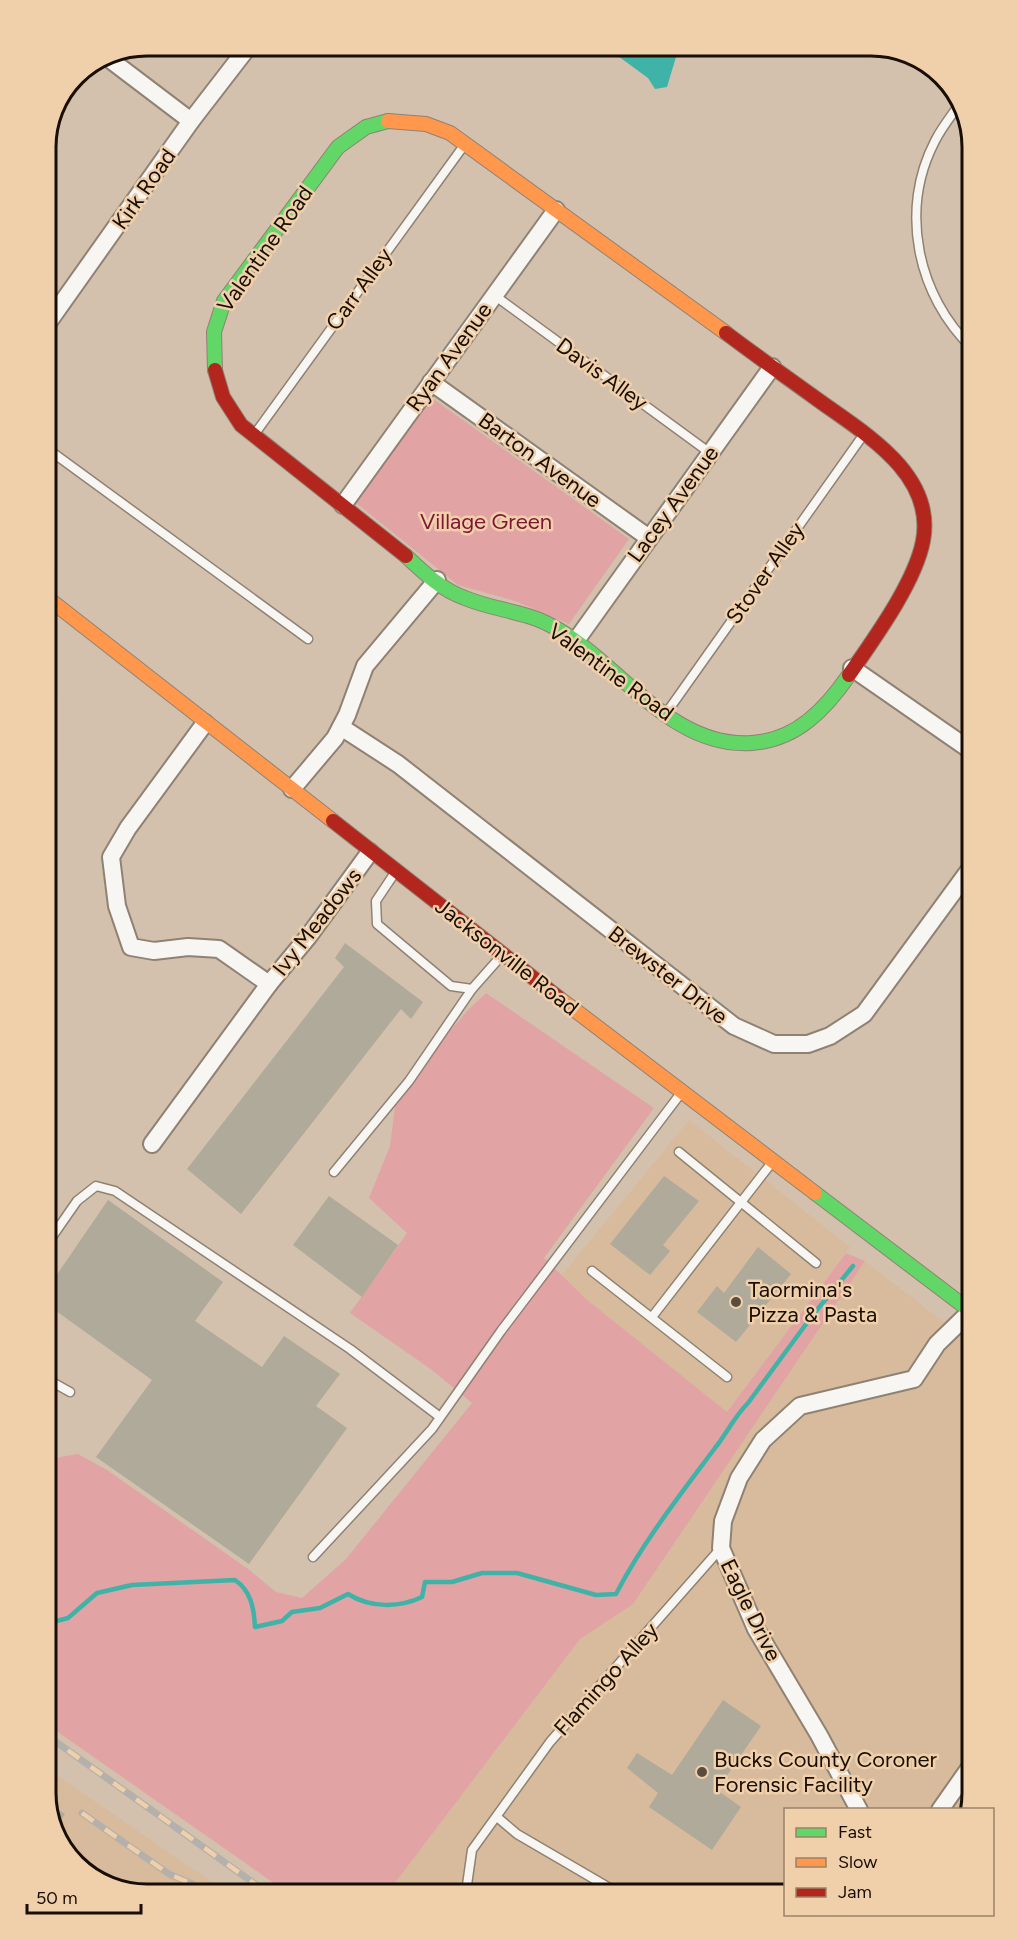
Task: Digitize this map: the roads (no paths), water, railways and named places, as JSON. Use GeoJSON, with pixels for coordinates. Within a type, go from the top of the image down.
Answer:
{"type":"FeatureCollection","features":[{"type":"Feature","properties":{"kind":"street","name":"Kirk Road"},"geometry":{"type":"LineString","coordinates":[[56,311],[191,121],[241,56]]}},
{"type":"Feature","properties":{"kind":"street"},"geometry":{"type":"LineString","coordinates":[[113,62],[191,121]]}},
{"type":"Feature","properties":{"kind":"street","name":"Valentine Road"},"geometry":{"type":"LineString","coordinates":[[400,121],[437,127],[465,144],[885,448],[912,480],[917,490],[925,532],[924,544],[912,577],[852,668],[806,725],[795,733],[769,742],[742,745],[714,741],[692,730],[553,626],[453,593],[254,435],[231,413],[216,373],[214,326],[230,292],[338,147],[347,138],[375,124],[400,121]]}},
{"type":"Feature","properties":{"kind":"street","name":"Ryan Avenue"},"geometry":{"type":"LineString","coordinates":[[343,505],[556,210]]}},
{"type":"Feature","properties":{"kind":"street","name":"Lacey Avenue"},"geometry":{"type":"LineString","coordinates":[[575,642],[772,367]]}},
{"type":"Feature","properties":{"kind":"street","name":"Barton Avenue"},"geometry":{"type":"LineString","coordinates":[[431,382],[649,538]]}},
{"type":"Feature","properties":{"kind":"street"},"geometry":{"type":"LineString","coordinates":[[292,789],[341,727],[365,666],[437,580]]}},
{"type":"Feature","properties":{"kind":"street","name":"Jacksonville Road"},"geometry":{"type":"LineString","coordinates":[[56,605],[370,852],[682,1092],[962,1302]]}},
{"type":"Feature","properties":{"kind":"street"},"geometry":{"type":"LineString","coordinates":[[852,668],[962,740]]}},
{"type":"Feature","properties":{"kind":"street","name":"Ivy Meadows"},"geometry":{"type":"LineString","coordinates":[[205,723],[128,828],[111,857],[117,906],[131,947],[154,951],[188,947],[219,949],[269,984],[308,937],[370,852]]}},
{"type":"Feature","properties":{"kind":"street","name":"Brewster Drive"},"geometry":{"type":"LineString","coordinates":[[341,727],[398,764],[734,1026],[774,1044],[808,1044],[864,1014],[962,880]]}},
{"type":"Feature","properties":{"kind":"street"},"geometry":{"type":"LineString","coordinates":[[152,1144],[269,984]]}},
{"type":"Feature","properties":{"kind":"street","name":"Eagle Drive"},"geometry":{"type":"LineString","coordinates":[[858,1808],[819,1735],[756,1629],[722,1548],[723,1521],[739,1478],[763,1440],[801,1406],[914,1379],[937,1344],[962,1319]]}},
{"type":"Feature","properties":{"kind":"street"},"geometry":{"type":"LineString","coordinates":[[941,1808],[962,1778]]}},
{"type":"Feature","properties":{"kind":"lane"},"geometry":{"type":"LineString","coordinates":[[955,110],[936,139],[929,155],[919,189],[916,225],[919,249],[932,292],[951,324],[962,336]]}},
{"type":"Feature","properties":{"kind":"lane","name":"Carr Alley"},"geometry":{"type":"LineString","coordinates":[[254,435],[465,144]]}},
{"type":"Feature","properties":{"kind":"lane","name":"Davis Alley"},"geometry":{"type":"LineString","coordinates":[[494,295],[710,453]]}},
{"type":"Feature","properties":{"kind":"lane","name":"Stover Alley"},"geometry":{"type":"LineString","coordinates":[[667,712],[864,434]]}},
{"type":"Feature","properties":{"kind":"lane"},"geometry":{"type":"LineString","coordinates":[[56,455],[308,639]]}},
{"type":"Feature","properties":{"kind":"lane"},"geometry":{"type":"LineString","coordinates":[[396,871],[376,901],[377,924],[451,986],[472,989]]}},
{"type":"Feature","properties":{"kind":"lane"},"geometry":{"type":"LineString","coordinates":[[334,1172],[409,1081],[472,989],[503,954]]}},
{"type":"Feature","properties":{"kind":"lane"},"geometry":{"type":"LineString","coordinates":[[313,1557],[440,1417],[501,1331],[682,1092]]}},
{"type":"Feature","properties":{"kind":"lane"},"geometry":{"type":"LineString","coordinates":[[679,1152],[816,1263]]}},
{"type":"Feature","properties":{"kind":"lane"},"geometry":{"type":"LineString","coordinates":[[651,1317],[773,1161]]}},
{"type":"Feature","properties":{"kind":"lane"},"geometry":{"type":"LineString","coordinates":[[56,1231],[77,1201],[96,1186],[115,1191],[350,1349],[440,1417]]}},
{"type":"Feature","properties":{"kind":"lane"},"geometry":{"type":"LineString","coordinates":[[592,1271],[727,1377]]}},
{"type":"Feature","properties":{"kind":"lane"},"geometry":{"type":"LineString","coordinates":[[56,1384],[70,1392]]}},
{"type":"Feature","properties":{"kind":"lane","name":"Flamingo Alley"},"geometry":{"type":"LineString","coordinates":[[467,1884],[472,1850],[550,1742],[722,1548]]}},
{"type":"Feature","properties":{"kind":"lane"},"geometry":{"type":"LineString","coordinates":[[497,1817],[517,1834],[603,1884]]}},
{"type":"Feature","properties":{"kind":"water"},"geometry":{"type":"Polygon","coordinates":[[[618,56],[676,56],[667,87],[655,89],[648,78],[618,56]]]}},
{"type":"Feature","properties":{"kind":"waterway"},"geometry":{"type":"LineString","coordinates":[[56,1621],[68,1618],[97,1593],[132,1585],[235,1580],[245,1589],[251,1600],[255,1627],[282,1621],[292,1612],[320,1608],[348,1594],[375,1604],[394,1605],[413,1601],[422,1597],[425,1582],[452,1582],[482,1573],[517,1573],[596,1595],[616,1594],[650,1537],[675,1501],[812,1316],[853,1266]]}},
{"type":"Feature","properties":{"kind":"railway"},"geometry":{"type":"LineString","coordinates":[[56,1742],[255,1884]]}},
{"type":"Feature","properties":{"kind":"railway"},"geometry":{"type":"LineString","coordinates":[[82,1813],[169,1874],[192,1884]]}},
{"type":"Feature","properties":{"kind":"place","name":"Taormina's Pizza & Pasta"},"geometry":{"type":"Point","coordinates":[736,1302]}},
{"type":"Feature","properties":{"kind":"place","name":"Bucks County Coroner Forensic Facility"},"geometry":{"type":"Point","coordinates":[702,1772]}},
{"type":"Feature","properties":{"kind":"park label","name":"Village Green"},"geometry":{"type":"Point","coordinates":[486,521]}}]}
